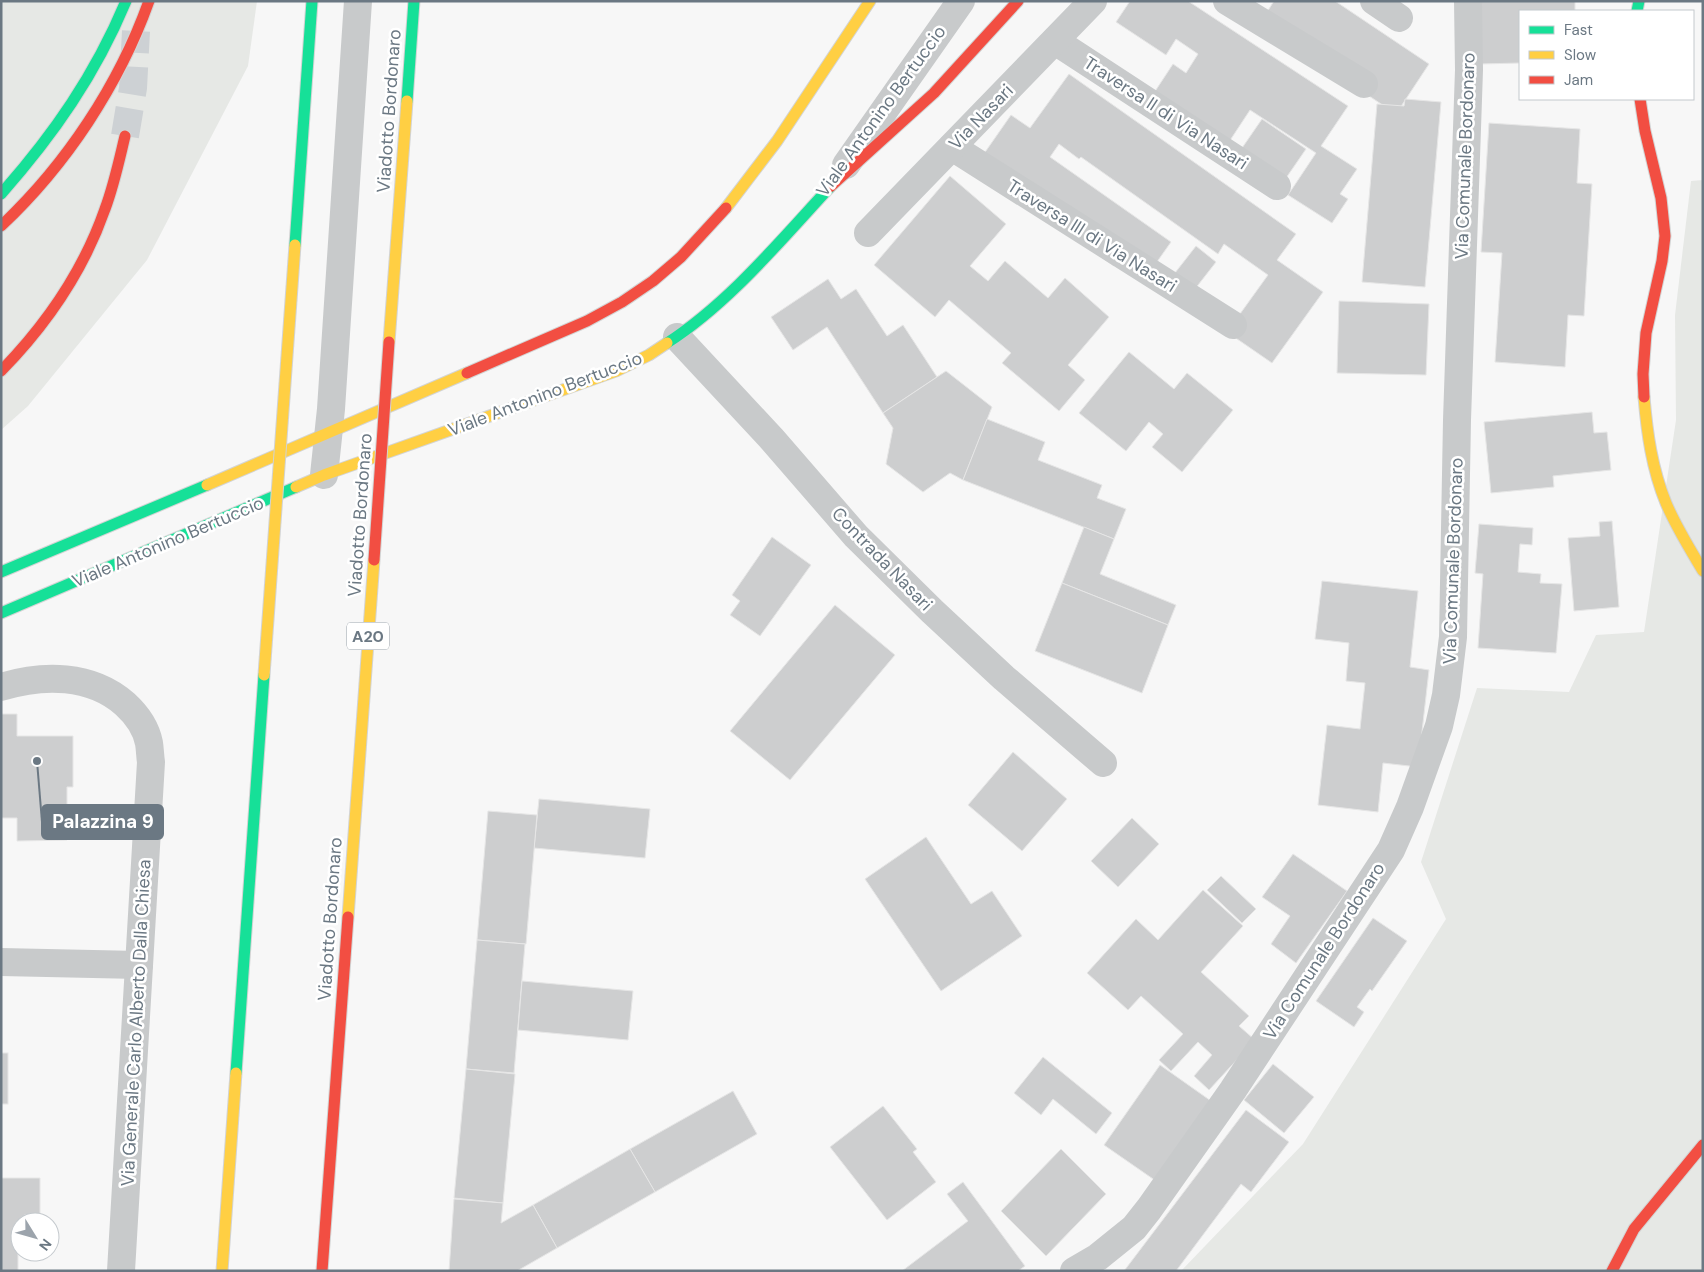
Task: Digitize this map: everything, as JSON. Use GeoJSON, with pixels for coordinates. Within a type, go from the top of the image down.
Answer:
{"type":"FeatureCollection","features":[{"type":"Feature","properties":{"kind":"main road"},"geometry":{"type":"LineString","coordinates":[[1,194],[48,139],[91,76],[126,1]]}},
{"type":"Feature","properties":{"kind":"main road"},"geometry":{"type":"LineString","coordinates":[[1,226],[40,186],[70,148],[108,91],[127,58],[149,1]]}},
{"type":"Feature","properties":{"kind":"main road"},"geometry":{"type":"LineString","coordinates":[[222,1271],[312,1]]}},
{"type":"Feature","properties":{"kind":"main road","name":"Viadotto Bordonaro"},"geometry":{"type":"LineString","coordinates":[[322,1271],[414,1]]}},
{"type":"Feature","properties":{"kind":"main road","name":"Viale Antonino Bertuccio"},"geometry":{"type":"LineString","coordinates":[[1,572],[328,434],[612,309],[635,295],[665,273],[713,224],[736,196],[785,128],[870,1]]}},
{"type":"Feature","properties":{"kind":"main road"},"geometry":{"type":"LineString","coordinates":[[835,181],[934,93],[1018,1]]}},
{"type":"Feature","properties":{"kind":"main road"},"geometry":{"type":"LineString","coordinates":[[1640,100],[1660,195],[1664,225],[1662,259],[1646,332],[1643,357],[1643,384],[1649,444],[1664,500],[1681,535],[1703,570]]}},
{"type":"Feature","properties":{"kind":"main road"},"geometry":{"type":"LineString","coordinates":[[1,371],[38,331],[65,294],[89,250],[103,217],[125,136]]}},
{"type":"Feature","properties":{"kind":"main road","name":"Viale Antonino Bertuccio"},"geometry":{"type":"LineString","coordinates":[[1,613],[324,476],[616,371],[649,355],[707,314],[835,181]]}},
{"type":"Feature","properties":{"kind":"main road"},"geometry":{"type":"LineString","coordinates":[[1612,1271],[1634,1228],[1703,1145]]}},
{"type":"Feature","properties":{"kind":"street"},"geometry":{"type":"LineString","coordinates":[[324,476],[358,1]]}},
{"type":"Feature","properties":{"kind":"street"},"geometry":{"type":"LineString","coordinates":[[355,46],[372,1]]}},
{"type":"Feature","properties":{"kind":"street","name":"Viale Antonino Bertuccio"},"geometry":{"type":"LineString","coordinates":[[835,181],[961,1]]}},
{"type":"Feature","properties":{"kind":"street","name":"Via Nasari"},"geometry":{"type":"LineString","coordinates":[[868,233],[1093,1]]}},
{"type":"Feature","properties":{"kind":"street"},"geometry":{"type":"LineString","coordinates":[[1227,1],[1364,84]]}},
{"type":"Feature","properties":{"kind":"street"},"geometry":{"type":"LineString","coordinates":[[1374,1],[1399,18]]}},
{"type":"Feature","properties":{"kind":"street"},"geometry":{"type":"LineString","coordinates":[[1450,1],[1449,51],[1468,70]]}},
{"type":"Feature","properties":{"kind":"street","name":"Via Comunale Bordonaro"},"geometry":{"type":"LineString","coordinates":[[1074,1271],[1098,1257],[1134,1228],[1232,1090],[1391,850],[1410,807],[1439,726],[1446,695],[1453,637],[1457,420],[1468,70],[1468,1]]}},
{"type":"Feature","properties":{"kind":"street","name":"Traversa II di Via Nasari"},"geometry":{"type":"LineString","coordinates":[[1055,41],[1277,186]]}},
{"type":"Feature","properties":{"kind":"street","name":"Traversa III di Via Nasari"},"geometry":{"type":"LineString","coordinates":[[952,148],[1233,325]]}},
{"type":"Feature","properties":{"kind":"street","name":"Contrada Nasari"},"geometry":{"type":"LineString","coordinates":[[677,337],[771,438],[856,536],[932,611],[1004,678],[1103,763]]}},
{"type":"Feature","properties":{"kind":"street","name":"Via Generale Carlo Alberto Dalla Chiesa"},"geometry":{"type":"LineString","coordinates":[[1,687],[31,680],[56,679],[80,680],[97,685],[115,695],[130,708],[142,723],[149,743],[151,762],[121,1271]]}},
{"type":"Feature","properties":{"kind":"street"},"geometry":{"type":"LineString","coordinates":[[1,962],[139,965]]}},
{"type":"Feature","properties":{"kind":"shaded area"},"geometry":{"type":"Polygon","coordinates":[[[1,1],[257,1],[248,66],[147,260],[28,406],[1,430],[1,1]]]}},
{"type":"Feature","properties":{"kind":"shaded area"},"geometry":{"type":"Polygon","coordinates":[[[1703,180],[1703,1271],[1181,1271],[1303,1144],[1446,919],[1421,862],[1477,688],[1569,692],[1596,635],[1644,632],[1676,420],[1675,315],[1691,181],[1703,180]]]}},
{"type":"Feature","properties":{"kind":"building"},"geometry":{"type":"Polygon","coordinates":[[[1130,1],[1188,1],[1348,106],[1321,146],[1357,169],[1340,194],[1348,199],[1332,223],[1288,195],[1316,153],[1250,110],[1223,151],[1148,102],[1173,64],[1186,73],[1198,54],[1176,39],[1166,55],[1116,22],[1130,1]]]}},
{"type":"Feature","properties":{"kind":"building"},"geometry":{"type":"Polygon","coordinates":[[[1274,1],[1335,1],[1429,64],[1396,114],[1260,23],[1274,1]]]}},
{"type":"Feature","properties":{"kind":"building"},"geometry":{"type":"Polygon","coordinates":[[[1477,1],[1575,1],[1575,10],[1519,10],[1519,63],[1479,64],[1477,1]]]}},
{"type":"Feature","properties":{"kind":"building"},"geometry":{"type":"Polygon","coordinates":[[[1069,74],[1296,234],[1277,260],[1323,292],[1272,363],[1227,332],[1268,275],[1224,244],[1218,254],[1081,157],[1079,159],[1059,144],[1050,157],[1171,242],[1147,276],[1120,257],[1114,266],[974,168],[1011,115],[1030,128],[1069,74]]]}},
{"type":"Feature","properties":{"kind":"building"},"geometry":{"type":"Polygon","coordinates":[[[1405,99],[1441,102],[1425,287],[1362,282],[1377,104],[1404,106],[1405,99]]]}},
{"type":"Feature","properties":{"kind":"building"},"geometry":{"type":"Polygon","coordinates":[[[1262,119],[1306,149],[1275,194],[1231,164],[1262,119]]]}},
{"type":"Feature","properties":{"kind":"building"},"geometry":{"type":"Polygon","coordinates":[[[1489,123],[1580,129],[1577,183],[1592,184],[1584,316],[1568,315],[1565,367],[1495,362],[1502,253],[1481,252],[1489,123]]]}},
{"type":"Feature","properties":{"kind":"building"},"geometry":{"type":"Polygon","coordinates":[[[950,176],[1006,224],[970,266],[988,281],[1005,261],[1048,298],[1065,278],[1109,317],[1068,365],[1085,380],[1059,411],[1002,363],[1011,353],[949,300],[935,317],[874,265],[950,176]]]}},
{"type":"Feature","properties":{"kind":"building"},"geometry":{"type":"Polygon","coordinates":[[[1196,246],[1216,262],[1191,294],[1171,278],[1196,246]]]}},
{"type":"Feature","properties":{"kind":"building"},"geometry":{"type":"Polygon","coordinates":[[[828,279],[841,299],[856,289],[887,336],[903,325],[937,377],[883,413],[827,327],[793,350],[771,317],[828,279]]]}},
{"type":"Feature","properties":{"kind":"building"},"geometry":{"type":"Polygon","coordinates":[[[1339,301],[1429,304],[1426,375],[1337,373],[1339,301]]]}},
{"type":"Feature","properties":{"kind":"building"},"geometry":{"type":"Polygon","coordinates":[[[1129,352],[1174,389],[1187,373],[1233,410],[1182,472],[1152,447],[1163,434],[1149,422],[1126,451],[1079,413],[1129,352]]]}},
{"type":"Feature","properties":{"kind":"building"},"geometry":{"type":"Polygon","coordinates":[[[946,371],[992,407],[963,480],[950,473],[923,492],[886,464],[893,428],[883,413],[946,371]]]}},
{"type":"Feature","properties":{"kind":"building"},"geometry":{"type":"Polygon","coordinates":[[[1592,412],[1594,433],[1607,432],[1611,470],[1553,476],[1554,487],[1491,493],[1484,422],[1592,412]]]}},
{"type":"Feature","properties":{"kind":"building"},"geometry":{"type":"Polygon","coordinates":[[[987,419],[1045,442],[1038,460],[1102,485],[1097,498],[1126,509],[1114,539],[963,480],[987,419]]]}},
{"type":"Feature","properties":{"kind":"building"},"geometry":{"type":"Polygon","coordinates":[[[1612,521],[1619,607],[1574,611],[1568,538],[1600,536],[1599,522],[1612,521]]]}},
{"type":"Feature","properties":{"kind":"building"},"geometry":{"type":"Polygon","coordinates":[[[1479,524],[1533,528],[1532,545],[1520,544],[1518,572],[1541,574],[1540,583],[1562,584],[1556,653],[1478,648],[1483,574],[1475,573],[1479,524]]]}},
{"type":"Feature","properties":{"kind":"building"},"geometry":{"type":"Polygon","coordinates":[[[1084,527],[1114,539],[1100,574],[1176,605],[1168,625],[1062,583],[1084,527]]]}},
{"type":"Feature","properties":{"kind":"building"},"geometry":{"type":"Polygon","coordinates":[[[772,537],[811,565],[760,636],[730,615],[740,601],[732,595],[772,537]]]}},
{"type":"Feature","properties":{"kind":"building"},"geometry":{"type":"Polygon","coordinates":[[[1322,581],[1418,591],[1410,667],[1429,670],[1418,767],[1383,763],[1378,812],[1318,805],[1327,725],[1360,729],[1365,683],[1346,681],[1349,643],[1315,639],[1322,581]]]}},
{"type":"Feature","properties":{"kind":"building"},"geometry":{"type":"Polygon","coordinates":[[[1062,583],[1168,625],[1142,693],[1035,651],[1062,583]]]}},
{"type":"Feature","properties":{"kind":"building"},"geometry":{"type":"Polygon","coordinates":[[[835,605],[895,655],[790,780],[730,731],[835,605]]]}},
{"type":"Feature","properties":{"kind":"building"},"geometry":{"type":"Polygon","coordinates":[[[1,714],[17,714],[17,736],[73,736],[73,787],[67,787],[67,840],[17,841],[17,818],[1,818],[1,714]]]}},
{"type":"Feature","properties":{"kind":"building"},"geometry":{"type":"Polygon","coordinates":[[[1013,752],[1067,799],[1022,851],[968,805],[1013,752]]]}},
{"type":"Feature","properties":{"kind":"building"},"geometry":{"type":"Polygon","coordinates":[[[539,799],[650,809],[645,858],[534,848],[539,799]]]}},
{"type":"Feature","properties":{"kind":"building"},"geometry":{"type":"Polygon","coordinates":[[[488,811],[537,815],[526,944],[477,940],[488,811]]]}},
{"type":"Feature","properties":{"kind":"building"},"geometry":{"type":"Polygon","coordinates":[[[1132,818],[1159,844],[1118,887],[1091,861],[1132,818]]]}},
{"type":"Feature","properties":{"kind":"building"},"geometry":{"type":"Polygon","coordinates":[[[926,837],[971,904],[992,891],[1022,936],[941,991],[865,879],[926,837]]]}},
{"type":"Feature","properties":{"kind":"building"},"geometry":{"type":"Polygon","coordinates":[[[1293,854],[1347,891],[1296,963],[1271,944],[1290,916],[1262,897],[1293,854]]]}},
{"type":"Feature","properties":{"kind":"building"},"geometry":{"type":"Polygon","coordinates":[[[1221,876],[1256,909],[1242,923],[1207,890],[1221,876]]]}},
{"type":"Feature","properties":{"kind":"building"},"geometry":{"type":"Polygon","coordinates":[[[1203,890],[1243,926],[1201,972],[1249,1016],[1239,1026],[1255,1040],[1209,1090],[1194,1076],[1212,1055],[1198,1042],[1171,1071],[1159,1060],[1183,1034],[1141,996],[1128,1010],[1087,973],[1136,919],[1158,940],[1203,890]]]}},
{"type":"Feature","properties":{"kind":"building"},"geometry":{"type":"Polygon","coordinates":[[[1373,918],[1407,941],[1372,991],[1370,989],[1357,1007],[1364,1012],[1354,1027],[1316,1001],[1373,918]]]}},
{"type":"Feature","properties":{"kind":"building"},"geometry":{"type":"Polygon","coordinates":[[[477,940],[525,944],[514,1073],[466,1069],[477,940]]]}},
{"type":"Feature","properties":{"kind":"building"},"geometry":{"type":"Polygon","coordinates":[[[522,981],[633,991],[628,1040],[518,1030],[522,981]]]}},
{"type":"Feature","properties":{"kind":"building"},"geometry":{"type":"Polygon","coordinates":[[[1,1053],[8,1053],[8,1104],[1,1104],[1,1053]]]}},
{"type":"Feature","properties":{"kind":"building"},"geometry":{"type":"Polygon","coordinates":[[[1043,1057],[1112,1113],[1096,1134],[1053,1099],[1041,1115],[1014,1093],[1043,1057]]]}},
{"type":"Feature","properties":{"kind":"building"},"geometry":{"type":"Polygon","coordinates":[[[1273,1064],[1314,1097],[1284,1133],[1244,1100],[1273,1064]]]}},
{"type":"Feature","properties":{"kind":"building"},"geometry":{"type":"Polygon","coordinates":[[[1160,1065],[1211,1101],[1156,1181],[1104,1145],[1160,1065]]]}},
{"type":"Feature","properties":{"kind":"building"},"geometry":{"type":"Polygon","coordinates":[[[466,1069],[515,1074],[503,1203],[454,1198],[466,1069]]]}},
{"type":"Feature","properties":{"kind":"building"},"geometry":{"type":"Polygon","coordinates":[[[733,1091],[757,1134],[655,1192],[630,1149],[733,1091]]]}},
{"type":"Feature","properties":{"kind":"building"},"geometry":{"type":"Polygon","coordinates":[[[883,1106],[917,1149],[913,1152],[936,1182],[887,1220],[830,1147],[883,1106]]]}},
{"type":"Feature","properties":{"kind":"building"},"geometry":{"type":"Polygon","coordinates":[[[1246,1110],[1289,1142],[1251,1192],[1241,1184],[1176,1271],[1124,1271],[1246,1110]]]}},
{"type":"Feature","properties":{"kind":"building"},"geometry":{"type":"Polygon","coordinates":[[[630,1149],[655,1192],[557,1248],[533,1205],[630,1149]]]}},
{"type":"Feature","properties":{"kind":"building"},"geometry":{"type":"Polygon","coordinates":[[[1061,1149],[1106,1194],[1046,1256],[1001,1211],[1061,1149]]]}},
{"type":"Feature","properties":{"kind":"building"},"geometry":{"type":"Polygon","coordinates":[[[1,1178],[40,1178],[40,1212],[10,1212],[10,1262],[18,1262],[18,1271],[1,1271],[1,1178]]]}},
{"type":"Feature","properties":{"kind":"building"},"geometry":{"type":"Polygon","coordinates":[[[963,1182],[1025,1266],[1018,1271],[902,1271],[968,1221],[947,1194],[963,1182]]]}},
{"type":"Feature","properties":{"kind":"building"},"geometry":{"type":"Polygon","coordinates":[[[454,1199],[503,1203],[501,1223],[533,1205],[557,1248],[517,1271],[449,1271],[454,1199]]]}},
{"type":"Feature","properties":{"kind":"tunnel"},"geometry":{"type":"LineString","coordinates":[[125,136],[133,88],[136,31]]}},
{"type":"Feature","properties":{"kind":"traffic: fast"},"geometry":{"type":"LineString","coordinates":[[1,194],[39,149],[72,103],[101,54],[126,1]]}},
{"type":"Feature","properties":{"kind":"traffic: fast"},"geometry":{"type":"LineString","coordinates":[[295,245],[312,1]]}},
{"type":"Feature","properties":{"kind":"traffic: fast"},"geometry":{"type":"LineString","coordinates":[[407,101],[414,1]]}},
{"type":"Feature","properties":{"kind":"traffic: fast"},"geometry":{"type":"LineString","coordinates":[[1637,10],[1639,1]]}},
{"type":"Feature","properties":{"kind":"traffic: fast"},"geometry":{"type":"LineString","coordinates":[[667,343],[690,327],[733,290],[773,250],[830,187]]}},
{"type":"Feature","properties":{"kind":"traffic: fast"},"geometry":{"type":"LineString","coordinates":[[1,572],[207,485]]}},
{"type":"Feature","properties":{"kind":"traffic: fast"},"geometry":{"type":"LineString","coordinates":[[1,613],[296,487]]}},
{"type":"Feature","properties":{"kind":"traffic: fast"},"geometry":{"type":"LineString","coordinates":[[236,1073],[264,675]]}},
{"type":"Feature","properties":{"kind":"traffic: slow"},"geometry":{"type":"LineString","coordinates":[[726,208],[777,141],[870,1]]}},
{"type":"Feature","properties":{"kind":"traffic: slow"},"geometry":{"type":"LineString","coordinates":[[389,342],[407,101]]}},
{"type":"Feature","properties":{"kind":"traffic: slow"},"geometry":{"type":"LineString","coordinates":[[264,675],[295,245]]}},
{"type":"Feature","properties":{"kind":"traffic: slow"},"geometry":{"type":"LineString","coordinates":[[296,487],[324,475],[616,371],[649,355],[667,343]]}},
{"type":"Feature","properties":{"kind":"traffic: slow"},"geometry":{"type":"LineString","coordinates":[[207,485],[467,373]]}},
{"type":"Feature","properties":{"kind":"traffic: slow"},"geometry":{"type":"LineString","coordinates":[[1644,397],[1651,451],[1661,490],[1674,521],[1703,571]]}},
{"type":"Feature","properties":{"kind":"traffic: slow"},"geometry":{"type":"LineString","coordinates":[[348,917],[374,560]]}},
{"type":"Feature","properties":{"kind":"traffic: slow"},"geometry":{"type":"LineString","coordinates":[[222,1271],[236,1073]]}},
{"type":"Feature","properties":{"kind":"traffic: jam"},"geometry":{"type":"LineString","coordinates":[[1,226],[47,177],[88,122],[122,63],[149,1]]}},
{"type":"Feature","properties":{"kind":"traffic: jam"},"geometry":{"type":"LineString","coordinates":[[830,187],[934,93],[1018,1]]}},
{"type":"Feature","properties":{"kind":"traffic: jam"},"geometry":{"type":"LineString","coordinates":[[1640,100],[1645,131],[1661,198],[1665,236],[1662,261],[1646,333],[1643,374],[1644,397]]}},
{"type":"Feature","properties":{"kind":"traffic: jam"},"geometry":{"type":"LineString","coordinates":[[1,371],[34,335],[75,276],[96,232],[108,200],[125,136]]}},
{"type":"Feature","properties":{"kind":"traffic: jam"},"geometry":{"type":"LineString","coordinates":[[467,373],[587,321],[622,302],[653,281],[681,257],[726,208]]}},
{"type":"Feature","properties":{"kind":"traffic: jam"},"geometry":{"type":"LineString","coordinates":[[374,560],[389,342]]}},
{"type":"Feature","properties":{"kind":"traffic: jam"},"geometry":{"type":"LineString","coordinates":[[322,1271],[348,917]]}},
{"type":"Feature","properties":{"kind":"traffic: jam"},"geometry":{"type":"LineString","coordinates":[[1612,1271],[1634,1229],[1703,1145]]}},
{"type":"Feature","properties":{"kind":"place","name":"Palazzina 9"},"geometry":{"type":"Point","coordinates":[37,761]}}]}
